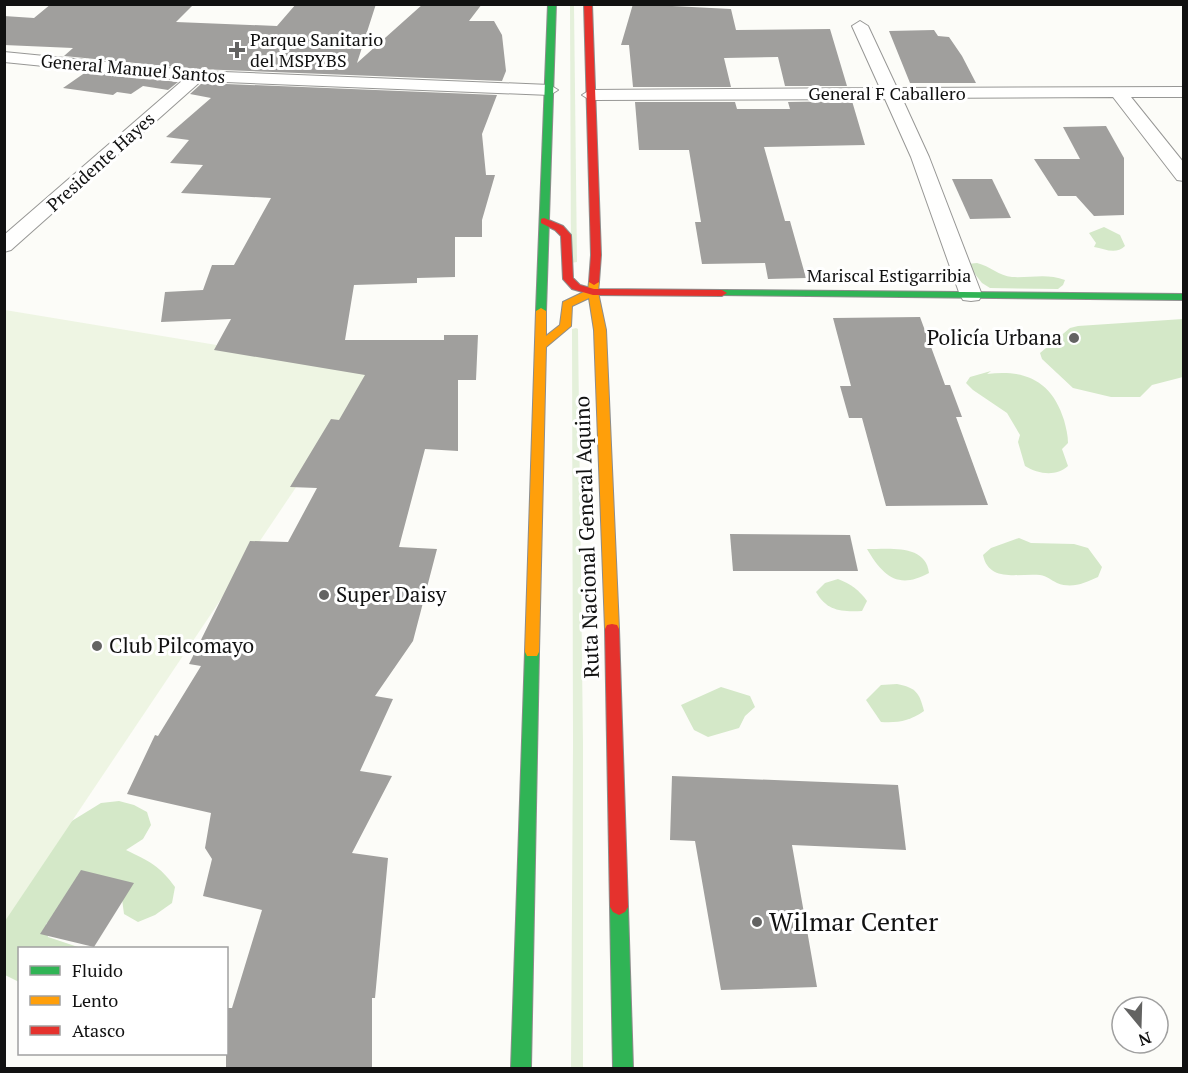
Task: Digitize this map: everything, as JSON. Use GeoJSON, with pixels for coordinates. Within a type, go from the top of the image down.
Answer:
{"type":"FeatureCollection","features":[{"type":"Feature","properties":{"kind":"main road","name":"Ruta Nacional General Aquino"},"geometry":{"type":"LineString","coordinates":[[521,1068],[540,346],[552,4]]}},
{"type":"Feature","properties":{"kind":"main road","name":"Ruta Nacional General Aquino"},"geometry":{"type":"LineString","coordinates":[[588,4],[596,255],[593,292],[600,330],[609,521],[622,1068]]}},
{"type":"Feature","properties":{"kind":"main road"},"geometry":{"type":"LineString","coordinates":[[544,221],[559,228],[566,235],[568,279],[576,287],[593,292]]}},
{"type":"Feature","properties":{"kind":"main road"},"geometry":{"type":"LineString","coordinates":[[540,346],[565,326],[567,304],[593,292]]}},
{"type":"Feature","properties":{"kind":"main road","name":"Mariscal Estigarribia"},"geometry":{"type":"LineString","coordinates":[[593,292],[1184,297]]}},
{"type":"Feature","properties":{"kind":"street"},"geometry":{"type":"LineString","coordinates":[[860,26],[920,157],[971,295]]}},
{"type":"Feature","properties":{"kind":"street","name":"General Manuel Santos"},"geometry":{"type":"LineString","coordinates":[[4,57],[197,76],[550,90]]}},
{"type":"Feature","properties":{"kind":"street","name":"Presidente Hayes"},"geometry":{"type":"LineString","coordinates":[[4,246],[197,76]]}},
{"type":"Feature","properties":{"kind":"street"},"geometry":{"type":"LineString","coordinates":[[1118,92],[1184,176]]}},
{"type":"Feature","properties":{"kind":"street","name":"General F Caballero"},"geometry":{"type":"LineString","coordinates":[[590,95],[1184,92]]}},
{"type":"Feature","properties":{"kind":"green space"},"geometry":{"type":"Polygon","coordinates":[[[570,5],[574,5],[577,262],[571,263],[570,5]]]}},
{"type":"Feature","properties":{"kind":"green space"},"geometry":{"type":"Polygon","coordinates":[[[1104,227],[1120,235],[1125,246],[1122,249],[1114,251],[1094,247],[1096,243],[1089,233],[1104,227]]]}},
{"type":"Feature","properties":{"kind":"green space"},"geometry":{"type":"Polygon","coordinates":[[[977,263],[1007,276],[1045,276],[1065,280],[1058,289],[990,288],[982,283],[967,264],[977,263]]]}},
{"type":"Feature","properties":{"kind":"green space","name":"Club Pilcomayo"},"geometry":{"type":"Polygon","coordinates":[[[5,310],[374,371],[5,921],[5,310]]]}},
{"type":"Feature","properties":{"kind":"green space"},"geometry":{"type":"Polygon","coordinates":[[[1183,319],[1183,377],[1152,385],[1140,397],[1111,397],[1073,388],[1042,359],[1040,353],[1070,328],[1078,326],[1183,319]]]}},
{"type":"Feature","properties":{"kind":"green space"},"geometry":{"type":"Polygon","coordinates":[[[572,329],[578,329],[583,744],[583,1068],[571,1068],[572,329]]]}},
{"type":"Feature","properties":{"kind":"green space"},"geometry":{"type":"Polygon","coordinates":[[[991,371],[987,374],[1013,374],[1035,380],[1052,396],[1064,420],[1068,443],[1062,449],[1068,466],[1058,472],[1047,473],[1025,466],[1018,442],[1020,435],[1007,413],[966,383],[970,377],[991,371]]]}},
{"type":"Feature","properties":{"kind":"green space"},"geometry":{"type":"Polygon","coordinates":[[[1019,538],[1031,543],[1074,544],[1088,548],[1102,567],[1098,577],[1083,583],[1063,585],[1047,577],[1006,575],[991,570],[983,555],[991,548],[1019,538]]]}},
{"type":"Feature","properties":{"kind":"green space"},"geometry":{"type":"Polygon","coordinates":[[[867,549],[896,549],[914,553],[921,557],[929,573],[908,580],[892,578],[879,567],[867,549]]]}},
{"type":"Feature","properties":{"kind":"green space"},"geometry":{"type":"Polygon","coordinates":[[[838,579],[854,588],[867,601],[862,611],[835,609],[820,598],[816,592],[825,583],[838,579]]]}},
{"type":"Feature","properties":{"kind":"green space"},"geometry":{"type":"Polygon","coordinates":[[[897,684],[909,687],[916,692],[924,711],[904,721],[881,722],[866,700],[881,685],[897,684]]]}},
{"type":"Feature","properties":{"kind":"green space"},"geometry":{"type":"Polygon","coordinates":[[[721,687],[750,696],[755,707],[745,716],[739,728],[708,737],[694,730],[681,705],[721,687]]]}},
{"type":"Feature","properties":{"kind":"green space"},"geometry":{"type":"Polygon","coordinates":[[[119,801],[147,812],[151,825],[143,839],[126,850],[154,865],[170,880],[175,887],[172,903],[155,915],[138,922],[124,914],[122,899],[62,911],[46,924],[48,937],[78,947],[18,947],[18,982],[5,975],[4,889],[49,835],[101,803],[119,801]]]}},
{"type":"Feature","properties":{"kind":"building"},"geometry":{"type":"Polygon","coordinates":[[[51,4],[194,4],[176,22],[277,26],[296,4],[376,4],[357,63],[423,4],[482,4],[469,21],[494,21],[502,35],[506,71],[502,81],[197,69],[64,56],[73,48],[4,45],[4,16],[34,18],[51,4]]]}},
{"type":"Feature","properties":{"kind":"building"},"geometry":{"type":"Polygon","coordinates":[[[633,4],[731,9],[736,30],[830,29],[847,86],[785,86],[778,57],[724,58],[731,87],[633,87],[629,45],[621,45],[633,4]]]}},
{"type":"Feature","properties":{"kind":"building"},"geometry":{"type":"Polygon","coordinates":[[[934,30],[938,36],[949,37],[976,83],[910,83],[889,31],[934,30]]]}},
{"type":"Feature","properties":{"kind":"building"},"geometry":{"type":"Polygon","coordinates":[[[86,72],[178,82],[168,90],[143,86],[131,94],[117,92],[113,95],[63,88],[86,72]]]}},
{"type":"Feature","properties":{"kind":"building"},"geometry":{"type":"Polygon","coordinates":[[[202,83],[497,95],[482,134],[486,175],[495,175],[482,220],[482,237],[455,237],[455,277],[417,278],[417,283],[354,285],[345,340],[444,340],[444,335],[478,335],[476,380],[458,380],[458,451],[425,449],[399,547],[437,549],[413,641],[375,696],[393,699],[360,771],[392,776],[352,853],[388,858],[375,998],[372,998],[372,1068],[226,1068],[228,1008],[232,1008],[262,910],[203,896],[212,859],[205,848],[211,813],[127,794],[155,735],[158,736],[201,666],[189,664],[250,541],[288,542],[317,488],[290,487],[331,419],[339,420],[365,375],[214,350],[231,319],[161,322],[165,292],[203,290],[212,265],[234,265],[271,198],[181,193],[203,165],[170,163],[189,140],[166,137],[211,98],[190,94],[202,83]]]}},
{"type":"Feature","properties":{"kind":"building"},"geometry":{"type":"Polygon","coordinates":[[[852,101],[865,145],[764,147],[785,221],[790,221],[806,278],[768,279],[765,263],[702,264],[695,222],[701,222],[689,150],[639,150],[635,102],[735,102],[737,109],[790,109],[788,102],[852,101]]]}},
{"type":"Feature","properties":{"kind":"building"},"geometry":{"type":"Polygon","coordinates":[[[1106,126],[1124,158],[1124,215],[1094,216],[1076,196],[1058,196],[1034,159],[1080,159],[1063,127],[1106,126]]]}},
{"type":"Feature","properties":{"kind":"building"},"geometry":{"type":"Polygon","coordinates":[[[952,179],[992,179],[1011,218],[970,219],[952,179]]]}},
{"type":"Feature","properties":{"kind":"building"},"geometry":{"type":"Polygon","coordinates":[[[920,317],[945,385],[950,385],[962,417],[956,417],[988,505],[886,506],[862,418],[849,418],[840,386],[851,386],[833,318],[920,317]]]}},
{"type":"Feature","properties":{"kind":"building"},"geometry":{"type":"Polygon","coordinates":[[[730,534],[850,535],[858,571],[733,571],[730,534]]]}},
{"type":"Feature","properties":{"kind":"building"},"geometry":{"type":"Polygon","coordinates":[[[672,776],[898,785],[906,850],[792,845],[817,987],[721,990],[695,841],[670,840],[672,776]]]}},
{"type":"Feature","properties":{"kind":"building"},"geometry":{"type":"Polygon","coordinates":[[[81,870],[134,883],[94,947],[40,934],[81,870]]]}},
{"type":"Feature","properties":{"kind":"traffic: fast"},"geometry":{"type":"LineString","coordinates":[[541,311],[552,4]]}},
{"type":"Feature","properties":{"kind":"traffic: fast"},"geometry":{"type":"LineString","coordinates":[[722,293],[1184,297]]}},
{"type":"Feature","properties":{"kind":"traffic: fast"},"geometry":{"type":"LineString","coordinates":[[521,1068],[532,652]]}},
{"type":"Feature","properties":{"kind":"traffic: fast"},"geometry":{"type":"LineString","coordinates":[[619,907],[623,1068]]}},
{"type":"Feature","properties":{"kind":"traffic: slow"},"geometry":{"type":"LineString","coordinates":[[594,282],[593,292],[600,330],[612,629]]}},
{"type":"Feature","properties":{"kind":"traffic: slow"},"geometry":{"type":"LineString","coordinates":[[540,346],[565,326],[567,304],[593,292]]}},
{"type":"Feature","properties":{"kind":"traffic: slow"},"geometry":{"type":"LineString","coordinates":[[532,652],[541,311]]}},
{"type":"Feature","properties":{"kind":"traffic: jam"},"geometry":{"type":"LineString","coordinates":[[588,4],[596,255],[594,282]]}},
{"type":"Feature","properties":{"kind":"traffic: jam"},"geometry":{"type":"LineString","coordinates":[[544,221],[559,228],[566,235],[568,279],[576,287],[593,292],[722,293]]}},
{"type":"Feature","properties":{"kind":"traffic: jam"},"geometry":{"type":"LineString","coordinates":[[612,629],[619,907]]}},
{"type":"Feature","properties":{"kind":"place","name":"Parque Sanitario del MSPYBS"},"geometry":{"type":"Point","coordinates":[237,50]}},
{"type":"Feature","properties":{"kind":"place","name":"Policía Urbana"},"geometry":{"type":"Point","coordinates":[1074,338]}},
{"type":"Feature","properties":{"kind":"place","name":"Super Daisy"},"geometry":{"type":"Point","coordinates":[324,595]}},
{"type":"Feature","properties":{"kind":"place","name":"Club Pilcomayo"},"geometry":{"type":"Point","coordinates":[97,646]}},
{"type":"Feature","properties":{"kind":"place","name":"Wilmar Center"},"geometry":{"type":"Point","coordinates":[757,922]}}]}
